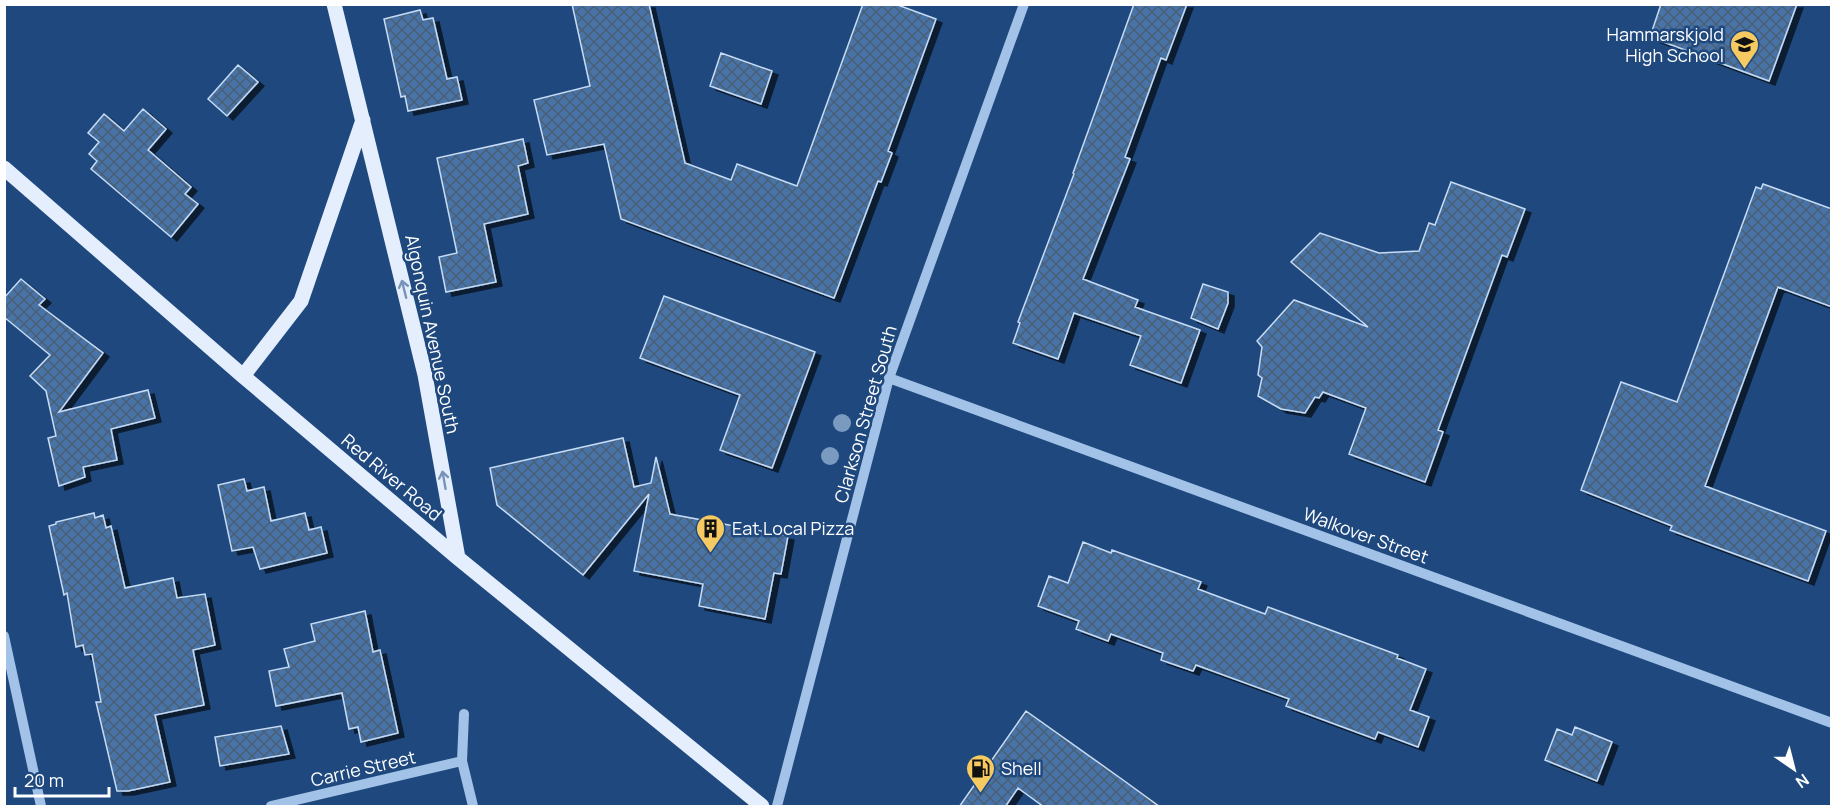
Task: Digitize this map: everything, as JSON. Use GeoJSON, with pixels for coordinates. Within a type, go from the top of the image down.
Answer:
{"type":"FeatureCollection","features":[{"type":"Feature","properties":{"kind":"main road","name":"Algonquin Avenue South"},"geometry":{"type":"LineString","coordinates":[[334,4],[425,375],[458,558]]}},
{"type":"Feature","properties":{"kind":"main road"},"geometry":{"type":"LineString","coordinates":[[243,376],[301,301],[363,120]]}},
{"type":"Feature","properties":{"kind":"main road","name":"Red River Road"},"geometry":{"type":"LineString","coordinates":[[4,168],[243,376],[458,558],[762,807]]}},
{"type":"Feature","properties":{"kind":"street","name":"Clarkson Street South"},"geometry":{"type":"LineString","coordinates":[[777,807],[889,378],[1024,4]]}},
{"type":"Feature","properties":{"kind":"street","name":"Walkover Street"},"geometry":{"type":"LineString","coordinates":[[889,378],[1832,723]]}},
{"type":"Feature","properties":{"kind":"street"},"geometry":{"type":"LineString","coordinates":[[4,636],[41,807]]}},
{"type":"Feature","properties":{"kind":"street"},"geometry":{"type":"LineString","coordinates":[[464,714],[462,761],[473,807]]}},
{"type":"Feature","properties":{"kind":"street","name":"Carrie Street"},"geometry":{"type":"LineString","coordinates":[[271,807],[462,761]]}},
{"type":"Feature","properties":{"kind":"building"},"geometry":{"type":"Polygon","coordinates":[[[572,4],[649,4],[685,163],[731,180],[737,164],[797,186],[863,4],[895,4],[936,19],[888,151],[892,153],[881,182],[878,181],[834,298],[621,219],[604,144],[547,155],[534,100],[590,86],[572,4]]]}},
{"type":"Feature","properties":{"kind":"building"},"geometry":{"type":"Polygon","coordinates":[[[1134,4],[1187,4],[1166,60],[1161,58],[1125,157],[1130,159],[1083,279],[1138,300],[1135,307],[1200,330],[1181,383],[1130,365],[1141,336],[1074,313],[1058,359],[1013,343],[1020,323],[1018,322],[1074,174],[1134,4]]]}},
{"type":"Feature","properties":{"kind":"building"},"geometry":{"type":"Polygon","coordinates":[[[1661,4],[1797,4],[1769,81],[1650,37],[1661,4]]]}},
{"type":"Feature","properties":{"kind":"building"},"geometry":{"type":"Polygon","coordinates":[[[420,10],[423,20],[433,18],[447,79],[457,77],[462,100],[408,111],[405,96],[401,97],[384,19],[420,10]]]}},
{"type":"Feature","properties":{"kind":"building"},"geometry":{"type":"Polygon","coordinates":[[[721,53],[772,71],[761,104],[710,86],[721,53]]]}},
{"type":"Feature","properties":{"kind":"building"},"geometry":{"type":"Polygon","coordinates":[[[238,65],[258,82],[227,116],[208,99],[238,65]]]}},
{"type":"Feature","properties":{"kind":"building"},"geometry":{"type":"Polygon","coordinates":[[[143,109],[166,129],[148,150],[191,187],[185,194],[198,204],[171,237],[91,169],[97,161],[89,154],[99,142],[88,133],[104,114],[124,131],[143,109]]]}},
{"type":"Feature","properties":{"kind":"building"},"geometry":{"type":"Polygon","coordinates":[[[523,139],[528,163],[518,166],[528,214],[484,224],[496,282],[446,292],[439,257],[457,253],[437,158],[523,139]]]}},
{"type":"Feature","properties":{"kind":"building"},"geometry":{"type":"Polygon","coordinates":[[[1451,182],[1525,209],[1507,257],[1502,255],[1438,430],[1443,432],[1425,482],[1349,454],[1366,408],[1323,392],[1319,398],[1315,397],[1305,413],[1281,409],[1258,396],[1262,378],[1258,375],[1262,347],[1257,341],[1294,300],[1368,327],[1291,262],[1320,233],[1379,253],[1419,251],[1429,223],[1435,225],[1451,182]]]}},
{"type":"Feature","properties":{"kind":"building"},"geometry":{"type":"Polygon","coordinates":[[[1763,184],[1832,209],[1832,307],[1778,287],[1705,486],[1826,531],[1808,581],[1670,530],[1672,526],[1581,490],[1621,382],[1677,402],[1756,187],[1761,189],[1763,184]]]}},
{"type":"Feature","properties":{"kind":"building"},"geometry":{"type":"Polygon","coordinates":[[[21,279],[45,299],[39,305],[103,353],[59,412],[148,390],[155,418],[111,429],[117,460],[83,467],[85,477],[59,486],[48,438],[56,436],[46,391],[30,376],[50,355],[4,317],[4,298],[21,279]]]}},
{"type":"Feature","properties":{"kind":"building"},"geometry":{"type":"Polygon","coordinates":[[[1203,284],[1228,292],[1228,303],[1218,329],[1191,318],[1203,284]]]}},
{"type":"Feature","properties":{"kind":"building"},"geometry":{"type":"Polygon","coordinates":[[[664,296],[815,352],[772,468],[720,450],[740,395],[640,358],[664,296]]]}},
{"type":"Feature","properties":{"kind":"building"},"geometry":{"type":"Polygon","coordinates":[[[623,438],[634,487],[651,483],[656,457],[670,514],[788,536],[781,574],[774,573],[765,619],[699,606],[703,584],[634,571],[649,494],[583,575],[497,505],[490,468],[623,438]]]}},
{"type":"Feature","properties":{"kind":"building"},"geometry":{"type":"Polygon","coordinates":[[[244,479],[247,491],[264,487],[271,521],[305,513],[309,530],[321,527],[327,553],[260,569],[253,547],[232,551],[218,485],[244,479]]]}},
{"type":"Feature","properties":{"kind":"building"},"geometry":{"type":"Polygon","coordinates":[[[94,513],[95,518],[103,515],[106,528],[111,526],[125,588],[173,578],[177,598],[205,594],[215,645],[193,650],[204,705],[155,715],[170,782],[128,791],[117,791],[96,702],[101,702],[92,654],[85,655],[83,645],[76,647],[67,593],[64,595],[49,526],[56,522],[94,513]]]}},
{"type":"Feature","properties":{"kind":"building"},"geometry":{"type":"Polygon","coordinates":[[[1083,542],[1201,582],[1198,589],[1265,614],[1268,607],[1398,655],[1397,658],[1426,669],[1410,710],[1429,717],[1418,747],[1378,732],[1375,739],[1286,706],[1289,699],[1196,665],[1193,671],[1161,660],[1163,653],[1111,634],[1108,641],[1076,629],[1079,621],[1038,606],[1049,576],[1068,583],[1083,542]]]}},
{"type":"Feature","properties":{"kind":"building"},"geometry":{"type":"Polygon","coordinates":[[[365,611],[373,652],[380,650],[398,733],[361,742],[358,727],[349,729],[342,693],[276,706],[269,671],[289,667],[284,649],[315,641],[311,624],[365,611]]]}},
{"type":"Feature","properties":{"kind":"building"},"geometry":{"type":"Polygon","coordinates":[[[1026,711],[1160,807],[1044,807],[1018,788],[1005,807],[959,807],[1026,711]]]}},
{"type":"Feature","properties":{"kind":"building"},"geometry":{"type":"Polygon","coordinates":[[[281,726],[289,754],[220,766],[215,737],[281,726]]]}},
{"type":"Feature","properties":{"kind":"building"},"geometry":{"type":"Polygon","coordinates":[[[1575,727],[1612,742],[1597,781],[1545,760],[1557,729],[1572,735],[1575,727]]]}},
{"type":"Feature","properties":{"kind":"place","name":"Hammarskjold High School"},"geometry":{"type":"Point","coordinates":[1745,70]}},
{"type":"Feature","properties":{"kind":"place","name":"Eat Local Pizza"},"geometry":{"type":"Point","coordinates":[711,554]}},
{"type":"Feature","properties":{"kind":"place","name":"Shell"},"geometry":{"type":"Point","coordinates":[980,794]}}]}
